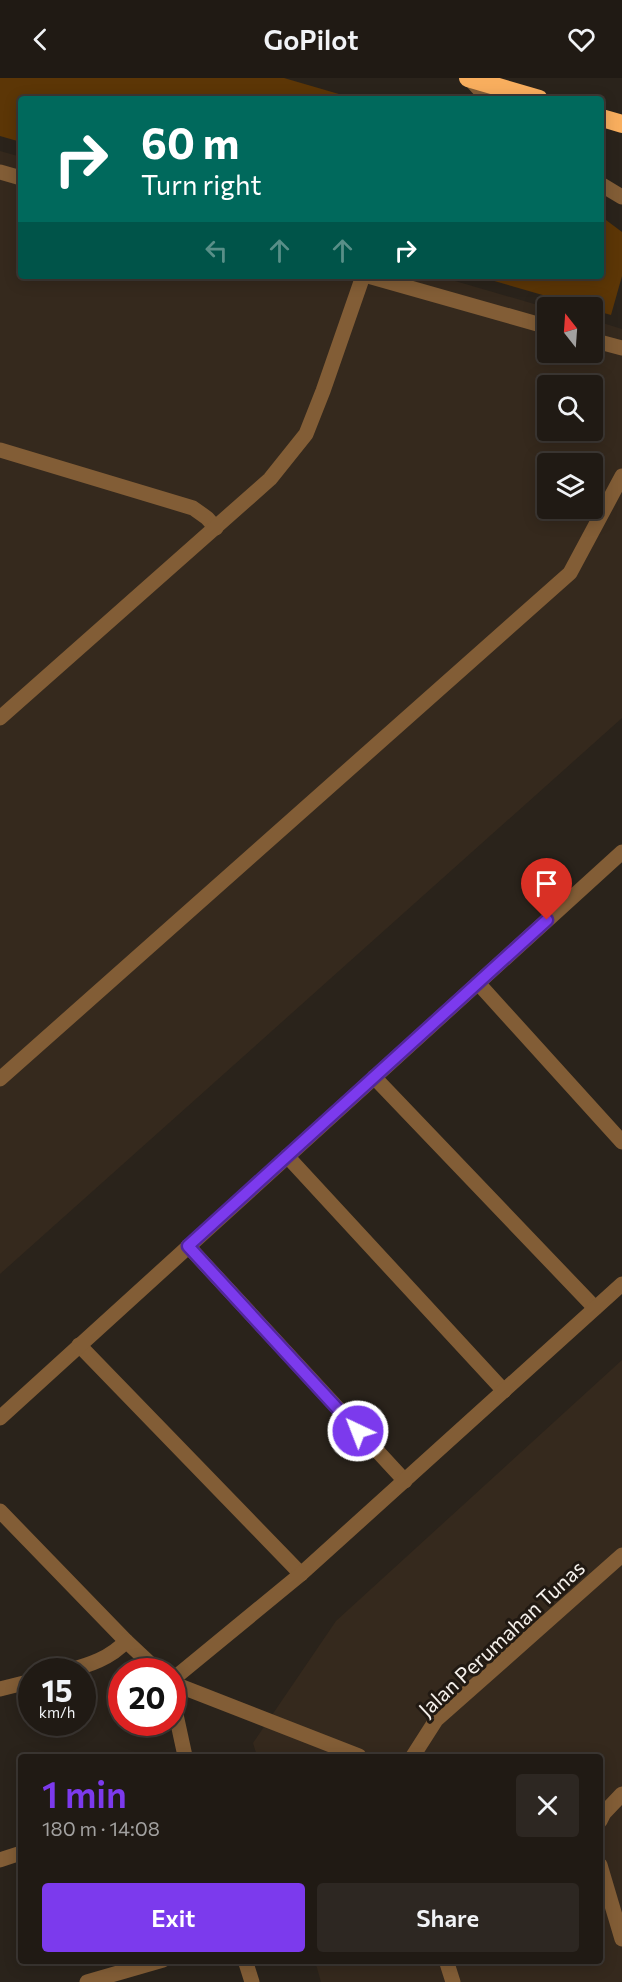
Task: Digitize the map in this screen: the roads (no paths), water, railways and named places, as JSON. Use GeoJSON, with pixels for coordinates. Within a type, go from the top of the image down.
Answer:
{"type":"FeatureCollection","features":[{"type":"Feature","properties":{"kind":"highway"},"geometry":{"type":"LineString","coordinates":[[468,78],[529,96]]}},
{"type":"Feature","properties":{"kind":"highway"},"geometry":{"type":"LineString","coordinates":[[604,119],[622,124]]}},
{"type":"Feature","properties":{"kind":"street"},"geometry":{"type":"LineString","coordinates":[[468,78],[485,96]]}},
{"type":"Feature","properties":{"kind":"street"},"geometry":{"type":"LineString","coordinates":[[0,172],[18,177]]}},
{"type":"Feature","properties":{"kind":"street"},"geometry":{"type":"LineString","coordinates":[[604,186],[622,197]]}},
{"type":"Feature","properties":{"kind":"street"},"geometry":{"type":"LineString","coordinates":[[0,718],[270,479],[306,434],[362,279]]}},
{"type":"Feature","properties":{"kind":"street"},"geometry":{"type":"LineString","coordinates":[[379,279],[537,324]]}},
{"type":"Feature","properties":{"kind":"street"},"geometry":{"type":"LineString","coordinates":[[603,343],[622,348]]}},
{"type":"Feature","properties":{"kind":"street"},"geometry":{"type":"LineString","coordinates":[[0,450],[193,508],[216,528]]}},
{"type":"Feature","properties":{"kind":"street"},"geometry":{"type":"LineString","coordinates":[[0,1079],[570,573],[622,476]]}},
{"type":"Feature","properties":{"kind":"street"},"geometry":{"type":"LineString","coordinates":[[0,1418],[622,852]]}},
{"type":"Feature","properties":{"kind":"street"},"geometry":{"type":"LineString","coordinates":[[478,983],[622,1142]]}},
{"type":"Feature","properties":{"kind":"street"},"geometry":{"type":"LineString","coordinates":[[374,1077],[595,1308]]}},
{"type":"Feature","properties":{"kind":"street"},"geometry":{"type":"LineString","coordinates":[[287,1155],[504,1391]]}},
{"type":"Feature","properties":{"kind":"street"},"geometry":{"type":"LineString","coordinates":[[188,1246],[405,1481]]}},
{"type":"Feature","properties":{"kind":"street"},"geometry":{"type":"LineString","coordinates":[[186,1670],[301,1574],[622,1284]]}},
{"type":"Feature","properties":{"kind":"street"},"geometry":{"type":"LineString","coordinates":[[79,1345],[301,1574]]}},
{"type":"Feature","properties":{"kind":"street"},"geometry":{"type":"LineString","coordinates":[[0,1511],[144,1658]]}},
{"type":"Feature","properties":{"kind":"street","name":"Jalan Perumahan Tunas"},"geometry":{"type":"LineString","coordinates":[[414,1754],[436,1720],[622,1555]]}},
{"type":"Feature","properties":{"kind":"street"},"geometry":{"type":"LineString","coordinates":[[96,1661],[119,1650],[126,1641]]}},
{"type":"Feature","properties":{"kind":"street"},"geometry":{"type":"LineString","coordinates":[[0,1689],[18,1684]]}},
{"type":"Feature","properties":{"kind":"street"},"geometry":{"type":"LineString","coordinates":[[186,1688],[354,1754]]}},
{"type":"Feature","properties":{"kind":"street"},"geometry":{"type":"LineString","coordinates":[[181,1736],[185,1754]]}},
{"type":"Feature","properties":{"kind":"street"},"geometry":{"type":"LineString","coordinates":[[603,1815],[622,1794]]}},
{"type":"Feature","properties":{"kind":"street"},"geometry":{"type":"LineString","coordinates":[[0,1860],[18,1854]]}},
{"type":"Feature","properties":{"kind":"street"},"geometry":{"type":"LineString","coordinates":[[603,1875],[621,1932]]}},
{"type":"Feature","properties":{"kind":"street"},"geometry":{"type":"LineString","coordinates":[[87,1982],[149,1964]]}},
{"type":"Feature","properties":{"kind":"street"},"geometry":{"type":"LineString","coordinates":[[246,1964],[252,1982]]}},
{"type":"Feature","properties":{"kind":"street"},"geometry":{"type":"LineString","coordinates":[[447,1964],[453,1982]]}}]}
